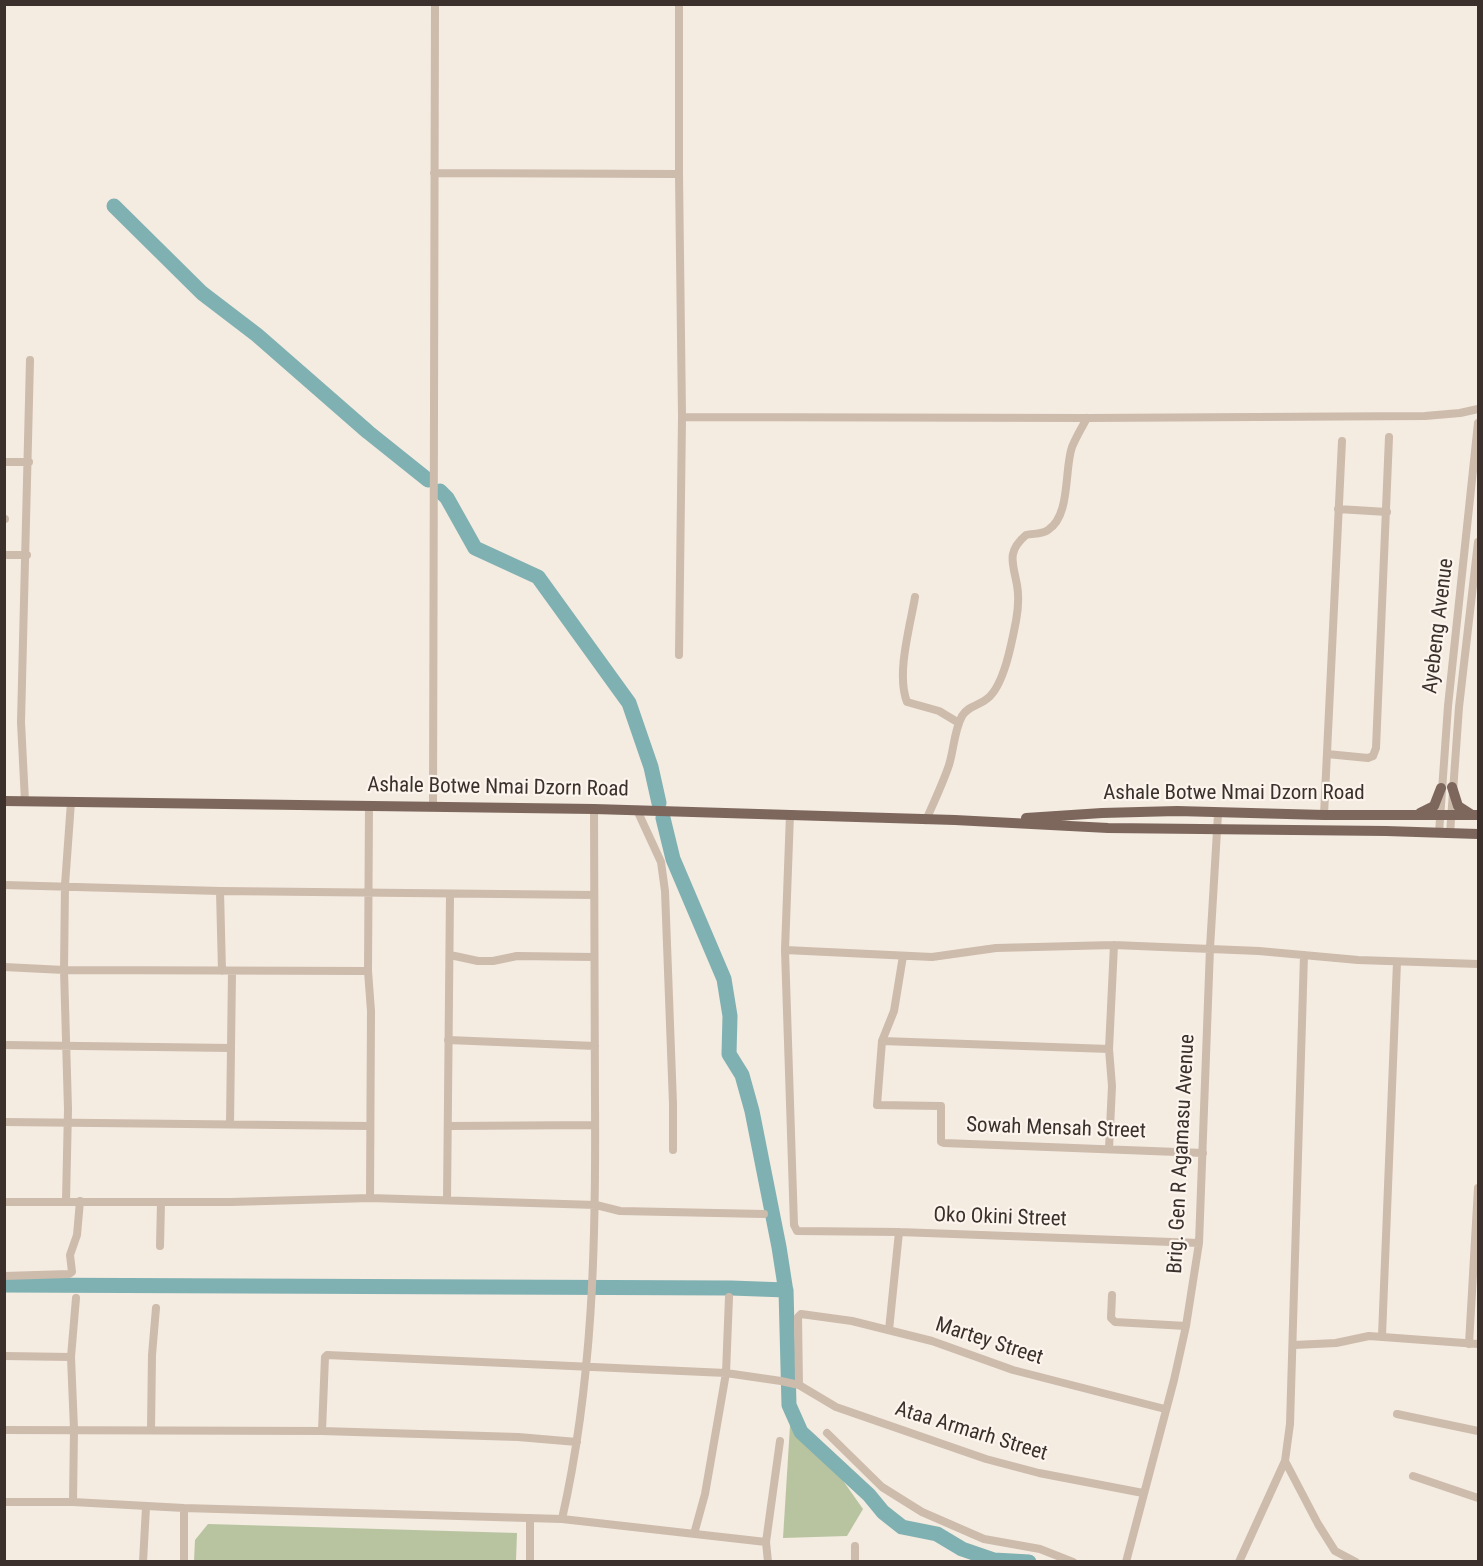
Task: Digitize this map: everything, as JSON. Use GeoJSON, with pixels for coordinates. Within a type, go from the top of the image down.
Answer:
{"type":"FeatureCollection","features":[{"type":"Feature","properties":{"kind":"main road"},"geometry":{"type":"LineString","coordinates":[[1413,814],[1425,812],[1434,806],[1447,788],[1458,806],[1476,815]]}},
{"type":"Feature","properties":{"kind":"main road","name":"Ashale Botwe Nmai Dzorn Road"},"geometry":{"type":"LineString","coordinates":[[4,801],[594,808],[990,821],[1097,827],[1479,834]]}},
{"type":"Feature","properties":{"kind":"main road","name":"Ashale Botwe Nmai Dzorn Road"},"geometry":{"type":"LineString","coordinates":[[990,821],[1102,813],[1177,811],[1324,815],[1476,815]]}},
{"type":"Feature","properties":{"kind":"street"},"geometry":{"type":"LineString","coordinates":[[433,806],[435,4]]}},
{"type":"Feature","properties":{"kind":"street"},"geometry":{"type":"LineString","coordinates":[[679,4],[682,417],[679,655]]}},
{"type":"Feature","properties":{"kind":"street"},"geometry":{"type":"LineString","coordinates":[[434,173],[679,174]]}},
{"type":"Feature","properties":{"kind":"street"},"geometry":{"type":"LineString","coordinates":[[25,801],[21,722],[27,555],[30,360]]}},
{"type":"Feature","properties":{"kind":"street"},"geometry":{"type":"LineString","coordinates":[[682,417],[1425,416],[1479,409]]}},
{"type":"Feature","properties":{"kind":"street"},"geometry":{"type":"LineString","coordinates":[[926,820],[948,766],[959,723],[964,713],[970,706],[987,699],[995,691],[1002,678],[1016,621],[1018,594],[1012,555],[1019,541],[1026,535],[1050,529],[1059,517],[1064,505],[1068,463],[1073,445],[1087,418]]}},
{"type":"Feature","properties":{"kind":"street","name":"Ayebeng Avenue"},"geometry":{"type":"LineString","coordinates":[[1444,833],[1479,423]]}},
{"type":"Feature","properties":{"kind":"street"},"geometry":{"type":"LineString","coordinates":[[1327,754],[1368,758],[1372,756],[1376,748],[1389,438]]}},
{"type":"Feature","properties":{"kind":"street"},"geometry":{"type":"LineString","coordinates":[[1324,815],[1342,441]]}},
{"type":"Feature","properties":{"kind":"street"},"geometry":{"type":"LineString","coordinates":[[4,462],[29,462]]}},
{"type":"Feature","properties":{"kind":"street"},"geometry":{"type":"LineString","coordinates":[[1338,509],[1387,512]]}},
{"type":"Feature","properties":{"kind":"street","name":"Ayebeng Avenue"},"geometry":{"type":"LineString","coordinates":[[1447,788],[1479,542]]}},
{"type":"Feature","properties":{"kind":"street"},"geometry":{"type":"LineString","coordinates":[[4,555],[27,555]]}},
{"type":"Feature","properties":{"kind":"street"},"geometry":{"type":"LineString","coordinates":[[915,597],[903,667],[904,693],[907,702],[939,711],[959,723]]}},
{"type":"Feature","properties":{"kind":"street"},"geometry":{"type":"LineString","coordinates":[[66,1201],[65,885],[71,802]]}},
{"type":"Feature","properties":{"kind":"street"},"geometry":{"type":"LineString","coordinates":[[369,805],[370,1198]]}},
{"type":"Feature","properties":{"kind":"street"},"geometry":{"type":"LineString","coordinates":[[562,1519],[574,1467],[587,1366],[593,1276],[596,1205],[594,808]]}},
{"type":"Feature","properties":{"kind":"street"},"geometry":{"type":"LineString","coordinates":[[637,810],[661,862],[673,1104],[673,1150]]}},
{"type":"Feature","properties":{"kind":"street","name":"Brig. Gen R Agamasu Avenue"},"geometry":{"type":"LineString","coordinates":[[1126,1562],[1186,1326],[1199,1243],[1210,948],[1218,813]]}},
{"type":"Feature","properties":{"kind":"street"},"geometry":{"type":"LineString","coordinates":[[790,814],[785,950],[932,957],[996,948],[1114,945],[1210,948],[1397,962],[1479,964]]}},
{"type":"Feature","properties":{"kind":"street"},"geometry":{"type":"LineString","coordinates":[[4,885],[220,891],[594,895]]}},
{"type":"Feature","properties":{"kind":"street"},"geometry":{"type":"LineString","coordinates":[[220,891],[222,971]]}},
{"type":"Feature","properties":{"kind":"street"},"geometry":{"type":"LineString","coordinates":[[447,1200],[450,894]]}},
{"type":"Feature","properties":{"kind":"street"},"geometry":{"type":"LineString","coordinates":[[1108,1149],[1112,1086],[1109,1049],[1114,945]]}},
{"type":"Feature","properties":{"kind":"street","name":"Oko Okini Street"},"geometry":{"type":"LineString","coordinates":[[785,950],[794,1228],[800,1232],[899,1232],[1199,1243]]}},
{"type":"Feature","properties":{"kind":"street"},"geometry":{"type":"LineString","coordinates":[[450,955],[478,961],[493,961],[517,956],[594,957]]}},
{"type":"Feature","properties":{"kind":"street"},"geometry":{"type":"LineString","coordinates":[[1239,1562],[1285,1461],[1290,1424],[1304,955]]}},
{"type":"Feature","properties":{"kind":"street"},"geometry":{"type":"LineString","coordinates":[[903,956],[894,1011],[882,1041],[1109,1049]]}},
{"type":"Feature","properties":{"kind":"street"},"geometry":{"type":"LineString","coordinates":[[1382,1336],[1397,962]]}},
{"type":"Feature","properties":{"kind":"street"},"geometry":{"type":"LineString","coordinates":[[4,967],[232,972],[368,971]]}},
{"type":"Feature","properties":{"kind":"street"},"geometry":{"type":"LineString","coordinates":[[230,1124],[232,972]]}},
{"type":"Feature","properties":{"kind":"street"},"geometry":{"type":"LineString","coordinates":[[448,1040],[595,1046]]}},
{"type":"Feature","properties":{"kind":"street","name":"Sowah Mensah Street"},"geometry":{"type":"LineString","coordinates":[[882,1041],[876,1104],[879,1106],[940,1106],[941,1140],[944,1143],[1203,1153]]}},
{"type":"Feature","properties":{"kind":"street"},"geometry":{"type":"LineString","coordinates":[[4,1045],[231,1048]]}},
{"type":"Feature","properties":{"kind":"street"},"geometry":{"type":"LineString","coordinates":[[4,1122],[370,1126]]}},
{"type":"Feature","properties":{"kind":"street"},"geometry":{"type":"LineString","coordinates":[[449,1126],[595,1125]]}},
{"type":"Feature","properties":{"kind":"street"},"geometry":{"type":"LineString","coordinates":[[1294,1345],[1336,1343],[1369,1335],[1474,1344],[1479,1188]]}},
{"type":"Feature","properties":{"kind":"street"},"geometry":{"type":"LineString","coordinates":[[4,1202],[370,1198],[596,1205],[620,1211],[764,1214]]}},
{"type":"Feature","properties":{"kind":"street"},"geometry":{"type":"LineString","coordinates":[[4,1276],[69,1274],[72,1272],[70,1255],[77,1235],[80,1201]]}},
{"type":"Feature","properties":{"kind":"street"},"geometry":{"type":"LineString","coordinates":[[160,1202],[160,1246]]}},
{"type":"Feature","properties":{"kind":"street"},"geometry":{"type":"LineString","coordinates":[[889,1330],[899,1232]]}},
{"type":"Feature","properties":{"kind":"street"},"geometry":{"type":"LineString","coordinates":[[1112,1295],[1111,1318],[1115,1322],[1186,1326]]}},
{"type":"Feature","properties":{"kind":"street"},"geometry":{"type":"LineString","coordinates":[[694,1534],[705,1494],[726,1373],[729,1297]]}},
{"type":"Feature","properties":{"kind":"street"},"geometry":{"type":"LineString","coordinates":[[73,1502],[74,1429],[71,1357],[76,1298]]}},
{"type":"Feature","properties":{"kind":"street"},"geometry":{"type":"LineString","coordinates":[[151,1430],[152,1355],[156,1308]]}},
{"type":"Feature","properties":{"kind":"street","name":"Martey Street"},"geometry":{"type":"LineString","coordinates":[[797,1385],[798,1317],[801,1314],[852,1321],[932,1341],[1013,1370],[1166,1409]]}},
{"type":"Feature","properties":{"kind":"street","name":"Ataa Armarh Street"},"geometry":{"type":"LineString","coordinates":[[322,1431],[325,1357],[327,1355],[726,1373],[797,1385],[836,1407],[986,1459],[1039,1473],[1143,1493]]}},
{"type":"Feature","properties":{"kind":"street"},"geometry":{"type":"LineString","coordinates":[[4,1356],[71,1357]]}},
{"type":"Feature","properties":{"kind":"street"},"geometry":{"type":"LineString","coordinates":[[1397,1414],[1479,1431]]}},
{"type":"Feature","properties":{"kind":"street"},"geometry":{"type":"LineString","coordinates":[[4,1430],[322,1431],[508,1437],[577,1442]]}},
{"type":"Feature","properties":{"kind":"street"},"geometry":{"type":"LineString","coordinates":[[827,1433],[882,1486],[922,1512],[984,1539],[1040,1549],[1073,1562]]}},
{"type":"Feature","properties":{"kind":"street"},"geometry":{"type":"LineString","coordinates":[[768,1562],[766,1542],[780,1441]]}},
{"type":"Feature","properties":{"kind":"street"},"geometry":{"type":"LineString","coordinates":[[1285,1461],[1335,1551],[1356,1562]]}},
{"type":"Feature","properties":{"kind":"street"},"geometry":{"type":"LineString","coordinates":[[1413,1476],[1479,1498]]}},
{"type":"Feature","properties":{"kind":"street"},"geometry":{"type":"LineString","coordinates":[[4,1502],[73,1502],[146,1507],[562,1519],[766,1542]]}},
{"type":"Feature","properties":{"kind":"street"},"geometry":{"type":"LineString","coordinates":[[143,1562],[146,1507]]}},
{"type":"Feature","properties":{"kind":"street"},"geometry":{"type":"LineString","coordinates":[[184,1508],[184,1562]]}},
{"type":"Feature","properties":{"kind":"street"},"geometry":{"type":"LineString","coordinates":[[530,1518],[530,1562]]}},
{"type":"Feature","properties":{"kind":"street"},"geometry":{"type":"LineString","coordinates":[[855,1546],[855,1562]]}},
{"type":"Feature","properties":{"kind":"green space"},"geometry":{"type":"Polygon","coordinates":[[[794,1425],[807,1447],[839,1475],[863,1509],[847,1536],[783,1538],[790,1426],[794,1425]]]}},
{"type":"Feature","properties":{"kind":"green space"},"geometry":{"type":"Polygon","coordinates":[[[208,1524],[517,1533],[516,1561],[194,1561],[195,1540],[208,1524]]]}},
{"type":"Feature","properties":{"kind":"waterway"},"geometry":{"type":"LineString","coordinates":[[114,206],[202,293],[257,335],[368,432],[428,480]]}},
{"type":"Feature","properties":{"kind":"waterway"},"geometry":{"type":"LineString","coordinates":[[440,491],[447,498],[475,548],[538,577],[629,703],[651,767],[659,803]]}},
{"type":"Feature","properties":{"kind":"waterway"},"geometry":{"type":"LineString","coordinates":[[663,818],[673,859],[724,979],[730,1016],[729,1054],[742,1075],[752,1111],[786,1292]]}},
{"type":"Feature","properties":{"kind":"waterway"},"geometry":{"type":"LineString","coordinates":[[4,1285],[786,1290],[789,1405],[801,1432],[869,1495],[883,1512],[902,1527],[937,1534],[962,1549],[994,1560],[1029,1562]]}}]}
